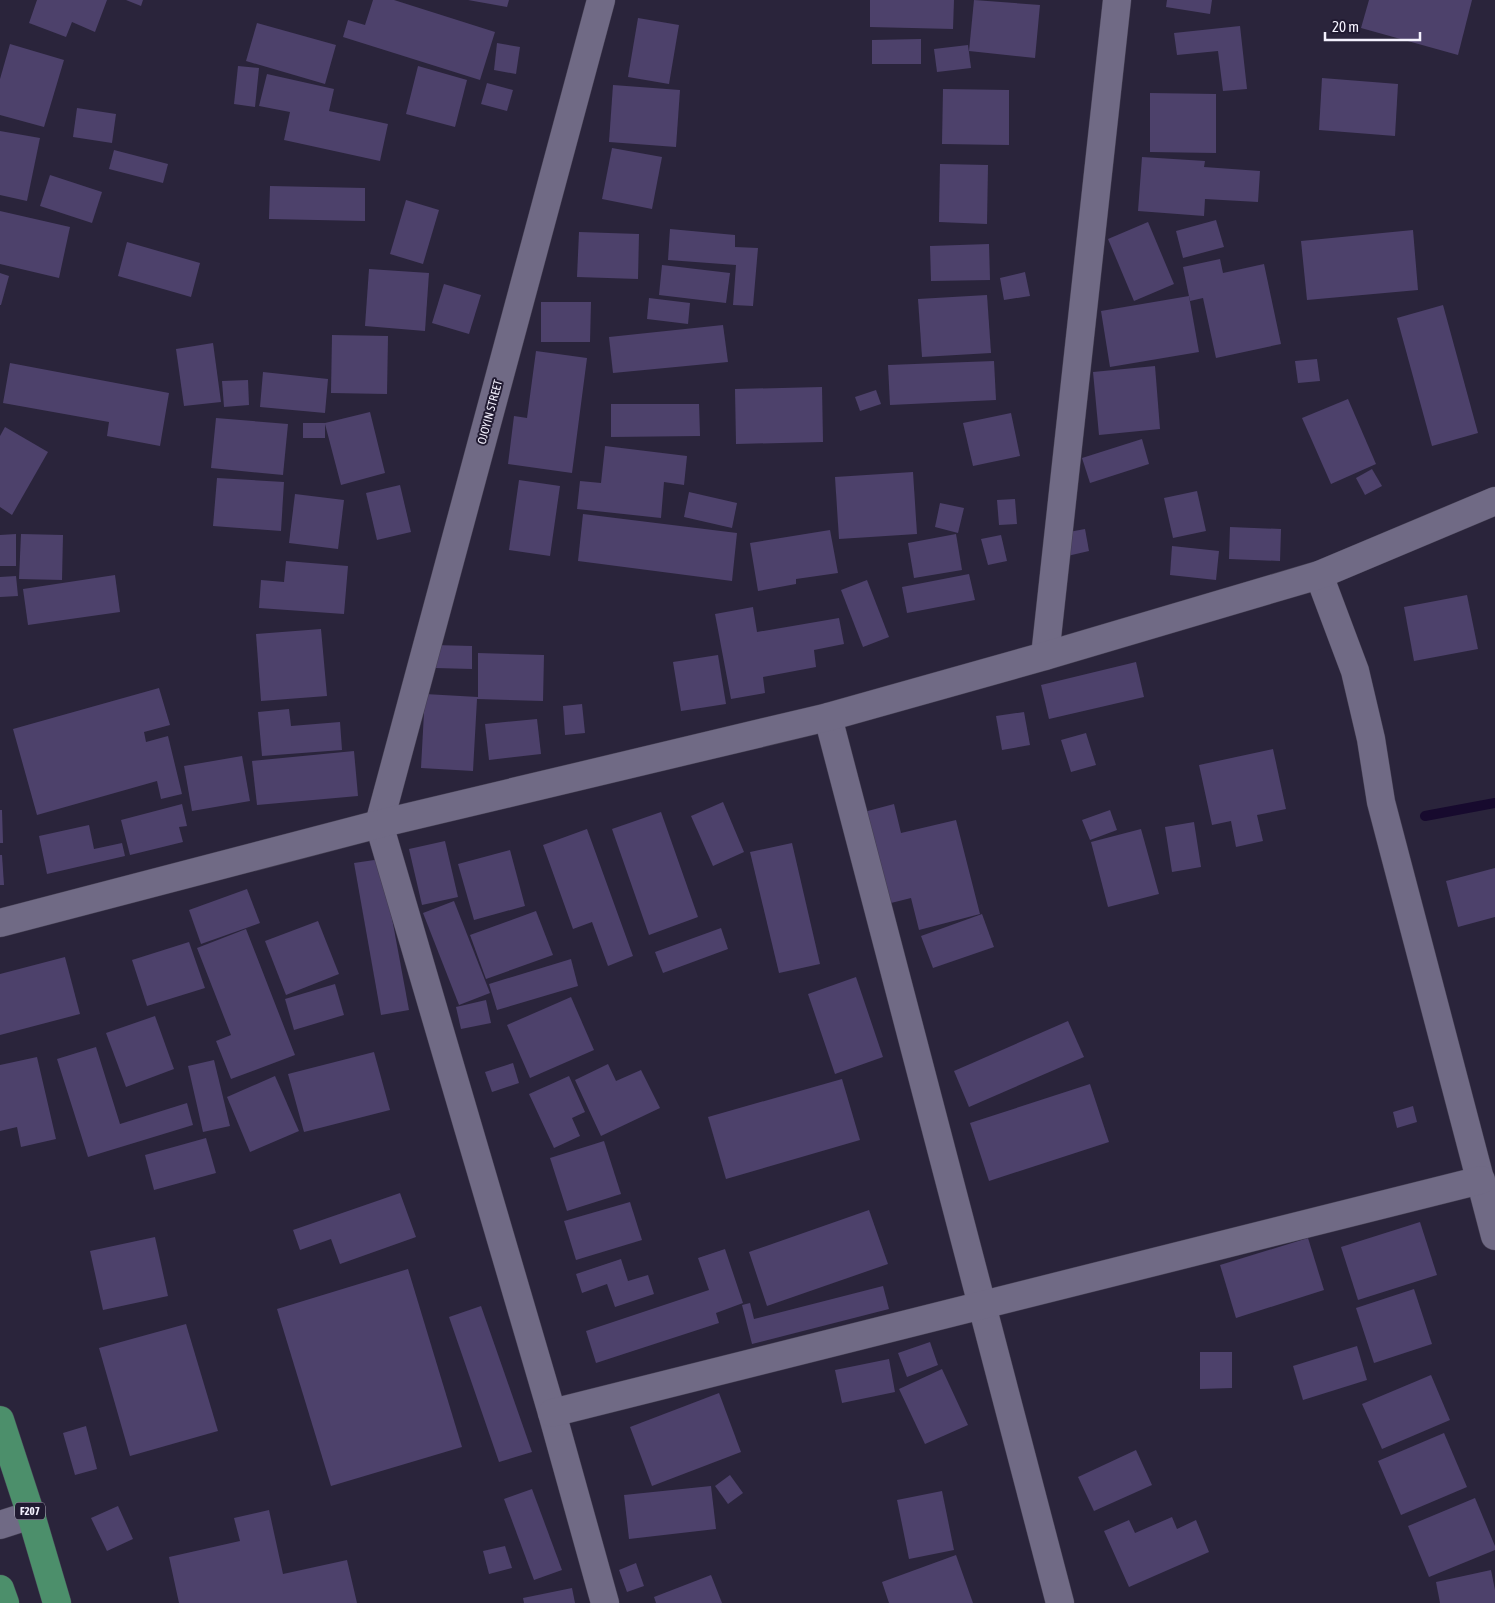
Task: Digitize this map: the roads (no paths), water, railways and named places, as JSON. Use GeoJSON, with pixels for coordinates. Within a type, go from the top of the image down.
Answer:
{"type":"FeatureCollection","features":[{"type":"Feature","properties":{"kind":"main road","name":"F207"},"geometry":{"type":"LineString","coordinates":[[0,1420],[57,1603]]}},
{"type":"Feature","properties":{"kind":"main road"},"geometry":{"type":"LineString","coordinates":[[0,1590],[5,1603]]}},
{"type":"Feature","properties":{"kind":"street","name":"OJOYIN STREET"},"geometry":{"type":"LineString","coordinates":[[379,824],[601,0]]}},
{"type":"Feature","properties":{"kind":"street"},"geometry":{"type":"LineString","coordinates":[[1045,656],[1117,0]]}},
{"type":"Feature","properties":{"kind":"street"},"geometry":{"type":"LineString","coordinates":[[0,923],[379,824],[828,717],[1045,656],[1318,575],[1484,506]]}},
{"type":"Feature","properties":{"kind":"street"},"geometry":{"type":"LineString","coordinates":[[1318,575],[1355,671],[1381,802],[1495,1236]]}},
{"type":"Feature","properties":{"kind":"street"},"geometry":{"type":"LineString","coordinates":[[828,717],[1060,1603]]}},
{"type":"Feature","properties":{"kind":"street"},"geometry":{"type":"LineString","coordinates":[[379,824],[552,1412],[605,1603]]}},
{"type":"Feature","properties":{"kind":"street"},"geometry":{"type":"LineString","coordinates":[[552,1412],[1481,1180]]}},
{"type":"Feature","properties":{"kind":"street"},"geometry":{"type":"LineString","coordinates":[[0,1525],[31,1515]]}},
{"type":"Feature","properties":{"kind":"waterway"},"geometry":{"type":"LineString","coordinates":[[1425,816],[1495,803]]}}]}
